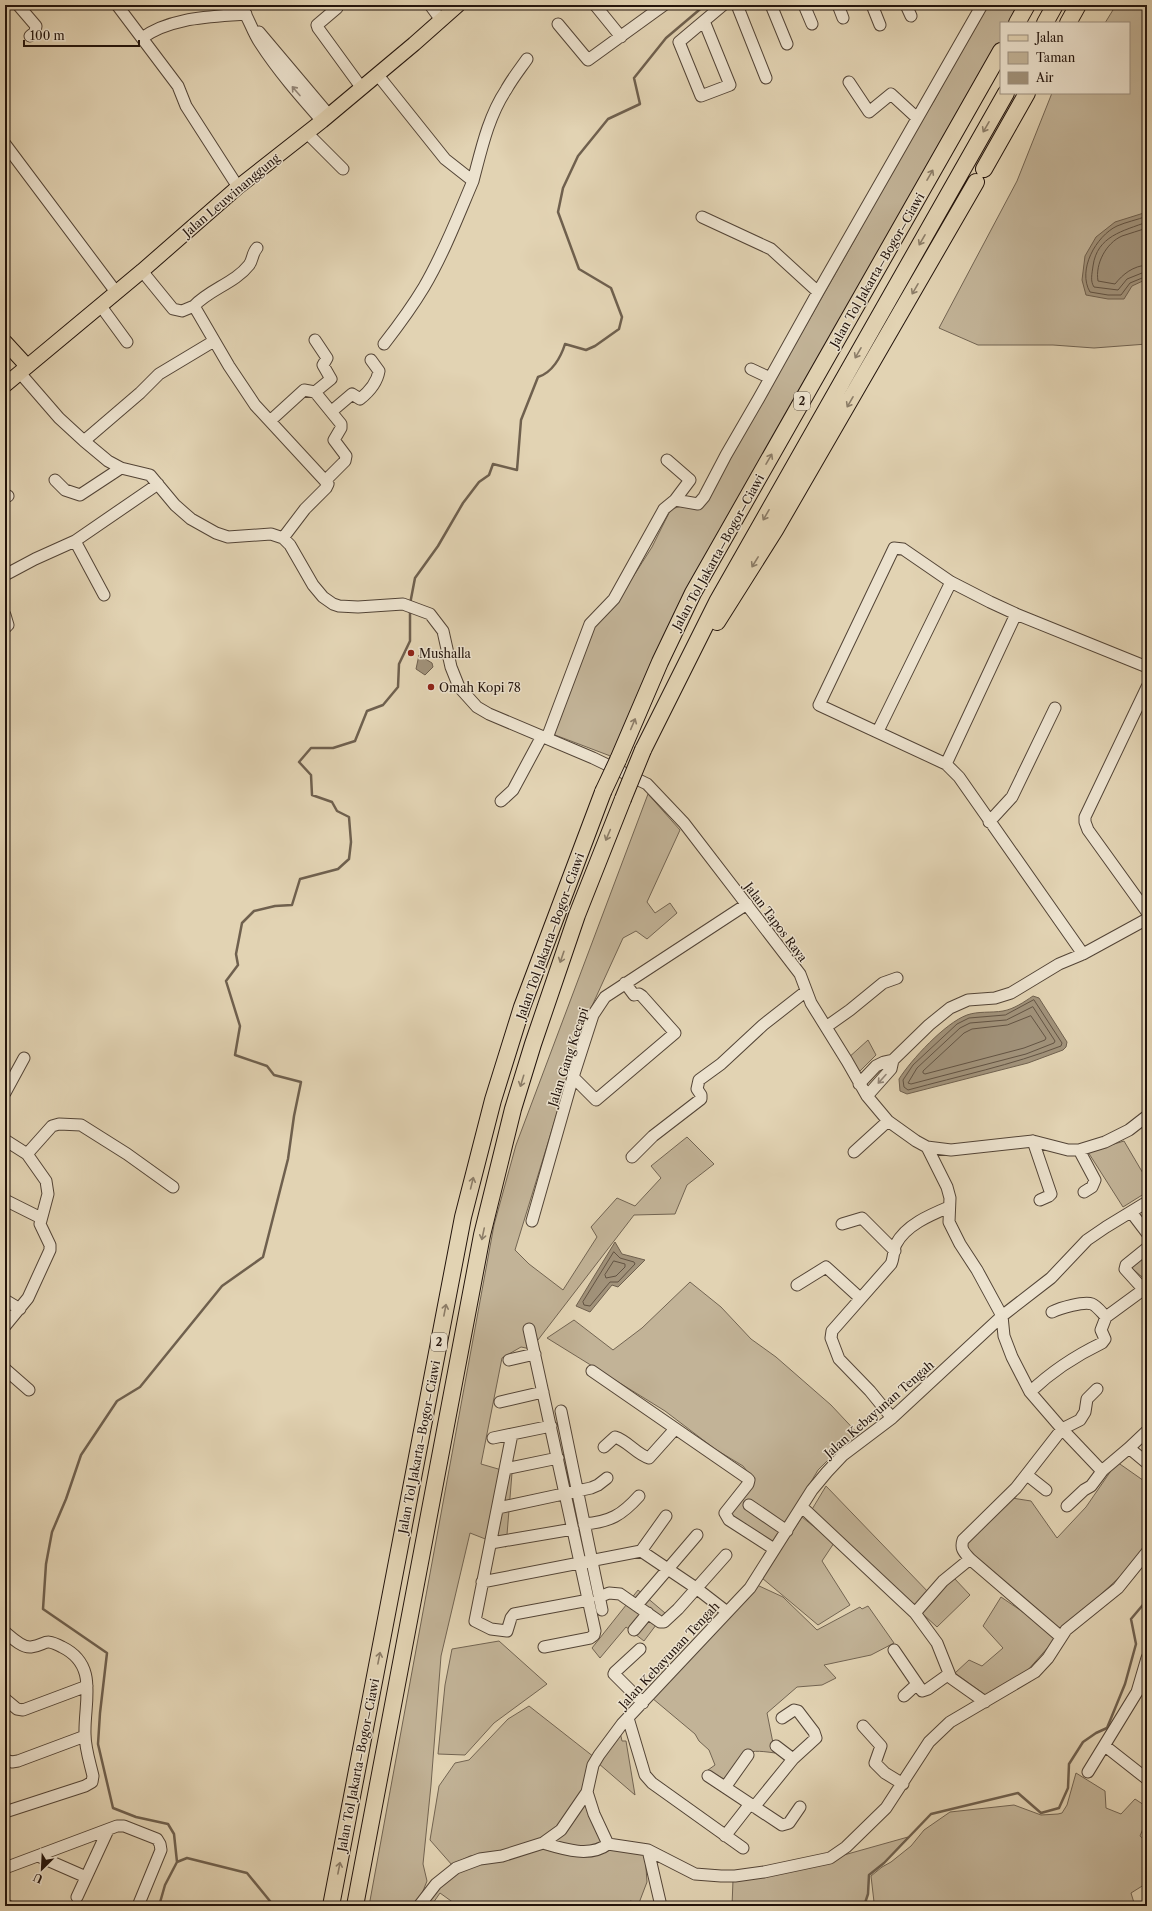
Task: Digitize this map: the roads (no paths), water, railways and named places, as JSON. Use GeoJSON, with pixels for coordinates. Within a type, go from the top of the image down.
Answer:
{"type":"FeatureCollection","features":[{"type":"Feature","properties":{"kind":"highway"},"geometry":{"type":"LineString","coordinates":[[1018,22],[1027,5]]}},
{"type":"Feature","properties":{"kind":"highway"},"geometry":{"type":"LineString","coordinates":[[1046,22],[1055,5]]}},
{"type":"Feature","properties":{"kind":"highway"},"geometry":{"type":"LineString","coordinates":[[1069,22],[1078,5]]}},
{"type":"Feature","properties":{"kind":"highway","name":"Jalan Tol Jakarta–Bogor–Ciawi"},"geometry":{"type":"LineString","coordinates":[[331,1906],[463,1217],[493,1100],[522,1008],[603,792],[660,662],[693,593],[1000,53]]}},
{"type":"Feature","properties":{"kind":"highway","name":"Jalan Tol Jakarta–Bogor–Ciawi"},"geometry":{"type":"LineString","coordinates":[[355,1906],[482,1235],[513,1109],[576,915],[643,750],[717,602],[1005,94]]}},
{"type":"Feature","properties":{"kind":"highway"},"geometry":{"type":"LineString","coordinates":[[652,732],[704,643],[775,530],[1026,94]]}},
{"type":"Feature","properties":{"kind":"main road","name":"Jalan Leuwinanggung"},"geometry":{"type":"LineString","coordinates":[[5,385],[25,374],[100,305],[142,271],[238,187],[326,118],[458,5]]}},
{"type":"Feature","properties":{"kind":"main road"},"geometry":{"type":"LineString","coordinates":[[5,342],[25,374]]}},
{"type":"Feature","properties":{"kind":"main road"},"geometry":{"type":"LineString","coordinates":[[5,356],[25,374]]}},
{"type":"Feature","properties":{"kind":"street"},"geometry":{"type":"LineString","coordinates":[[18,5],[36,26],[35,32],[30,36]]}},
{"type":"Feature","properties":{"kind":"street"},"geometry":{"type":"LineString","coordinates":[[117,5],[178,86],[186,106],[238,187]]}},
{"type":"Feature","properties":{"kind":"street"},"geometry":{"type":"LineString","coordinates":[[430,5],[441,20]]}},
{"type":"Feature","properties":{"kind":"street"},"geometry":{"type":"LineString","coordinates":[[595,5],[621,38]]}},
{"type":"Feature","properties":{"kind":"street"},"geometry":{"type":"LineString","coordinates":[[558,24],[588,60],[621,38],[664,5]]}},
{"type":"Feature","properties":{"kind":"street"},"geometry":{"type":"LineString","coordinates":[[704,22],[730,85],[701,96],[680,42],[723,5]]}},
{"type":"Feature","properties":{"kind":"street"},"geometry":{"type":"LineString","coordinates":[[737,5],[766,78]]}},
{"type":"Feature","properties":{"kind":"street"},"geometry":{"type":"LineString","coordinates":[[771,5],[787,44]]}},
{"type":"Feature","properties":{"kind":"street"},"geometry":{"type":"LineString","coordinates":[[804,5],[812,24]]}},
{"type":"Feature","properties":{"kind":"street"},"geometry":{"type":"LineString","coordinates":[[838,5],[844,18]]}},
{"type":"Feature","properties":{"kind":"street"},"geometry":{"type":"LineString","coordinates":[[872,5],[880,25]]}},
{"type":"Feature","properties":{"kind":"street"},"geometry":{"type":"LineString","coordinates":[[906,5],[911,16]]}},
{"type":"Feature","properties":{"kind":"street"},"geometry":{"type":"LineString","coordinates":[[675,500],[698,504],[701,502],[818,292],[982,5]]}},
{"type":"Feature","properties":{"kind":"street"},"geometry":{"type":"LineString","coordinates":[[337,8],[317,25],[361,87]]}},
{"type":"Feature","properties":{"kind":"street"},"geometry":{"type":"LineString","coordinates":[[142,38],[161,26],[197,18],[245,11],[326,118]]}},
{"type":"Feature","properties":{"kind":"street"},"geometry":{"type":"LineString","coordinates":[[384,344],[411,308],[425,286],[473,181],[488,127],[498,104],[527,59]]}},
{"type":"Feature","properties":{"kind":"street"},"geometry":{"type":"LineString","coordinates":[[377,74],[445,159],[473,181]]}},
{"type":"Feature","properties":{"kind":"street"},"geometry":{"type":"LineString","coordinates":[[849,82],[869,112],[891,94],[917,118]]}},
{"type":"Feature","properties":{"kind":"street"},"geometry":{"type":"LineString","coordinates":[[307,133],[343,169]]}},
{"type":"Feature","properties":{"kind":"street"},"geometry":{"type":"LineString","coordinates":[[5,144],[116,292]]}},
{"type":"Feature","properties":{"kind":"street"},"geometry":{"type":"LineString","coordinates":[[702,217],[770,249],[818,292]]}},
{"type":"Feature","properties":{"kind":"street"},"geometry":{"type":"LineString","coordinates":[[142,271],[173,309],[182,311],[194,306],[202,298],[236,276],[249,265],[257,248]]}},
{"type":"Feature","properties":{"kind":"street"},"geometry":{"type":"LineString","coordinates":[[100,305],[127,342]]}},
{"type":"Feature","properties":{"kind":"street"},"geometry":{"type":"LineString","coordinates":[[25,374],[59,418],[84,441],[108,461],[121,468],[150,475],[184,513],[216,533],[228,537],[270,534],[283,538],[305,509],[326,488],[328,484],[270,421],[242,386],[194,306]]}},
{"type":"Feature","properties":{"kind":"street"},"geometry":{"type":"LineString","coordinates":[[315,340],[327,358],[323,366],[331,379],[315,392]]}},
{"type":"Feature","properties":{"kind":"street"},"geometry":{"type":"LineString","coordinates":[[84,441],[140,393],[159,374],[214,341]]}},
{"type":"Feature","properties":{"kind":"street"},"geometry":{"type":"LineString","coordinates":[[332,411],[352,394],[360,398],[378,380],[379,371],[371,360]]}},
{"type":"Feature","properties":{"kind":"street"},"geometry":{"type":"LineString","coordinates":[[751,369],[770,378]]}},
{"type":"Feature","properties":{"kind":"street"},"geometry":{"type":"LineString","coordinates":[[270,421],[304,390],[315,392],[332,411],[341,426],[335,442],[346,457],[345,461],[325,481]]}},
{"type":"Feature","properties":{"kind":"street"},"geometry":{"type":"LineString","coordinates":[[501,801],[513,790],[545,737],[590,624],[614,599],[659,516],[664,509],[675,500],[690,480],[667,460]]}},
{"type":"Feature","properties":{"kind":"street"},"geometry":{"type":"LineString","coordinates":[[55,480],[70,493],[80,495],[121,468]]}},
{"type":"Feature","properties":{"kind":"street"},"geometry":{"type":"LineString","coordinates":[[5,576],[35,559],[75,541],[158,484]]}},
{"type":"Feature","properties":{"kind":"street","name":"Jalan Tapos Raya"},"geometry":{"type":"LineString","coordinates":[[283,538],[290,546],[313,585],[323,597],[333,604],[339,606],[358,607],[390,604],[408,606],[430,614],[443,631],[451,667],[459,687],[477,707],[489,714],[545,737],[647,784],[684,823],[800,974],[805,992],[811,1003],[867,1096],[888,1121],[916,1141],[927,1147],[951,1150],[1033,1141],[1068,1150],[1079,1150],[1105,1142],[1129,1130],[1147,1116]]}},
{"type":"Feature","properties":{"kind":"street"},"geometry":{"type":"LineString","coordinates":[[75,541],[104,595]]}},
{"type":"Feature","properties":{"kind":"street"},"geometry":{"type":"LineString","coordinates":[[1083,954],[989,822],[959,777],[946,764],[819,704],[894,548],[903,549],[951,582],[1016,614],[1147,667]]}},
{"type":"Feature","properties":{"kind":"street"},"geometry":{"type":"LineString","coordinates":[[878,731],[951,582]]}},
{"type":"Feature","properties":{"kind":"street"},"geometry":{"type":"LineString","coordinates":[[946,764],[1016,614]]}},
{"type":"Feature","properties":{"kind":"street"},"geometry":{"type":"LineString","coordinates":[[5,615],[8,625],[5,628]]}},
{"type":"Feature","properties":{"kind":"street"},"geometry":{"type":"LineString","coordinates":[[1147,687],[1085,817],[1085,822],[1088,830],[1147,912]]}},
{"type":"Feature","properties":{"kind":"street"},"geometry":{"type":"LineString","coordinates":[[989,822],[1012,797],[1056,708]]}},
{"type":"Feature","properties":{"kind":"street","name":"Jalan Gang Kecapi"},"geometry":{"type":"LineString","coordinates":[[532,1221],[573,1077],[593,1015],[598,1006],[605,997],[625,983],[746,904]]}},
{"type":"Feature","properties":{"kind":"street"},"geometry":{"type":"LineString","coordinates":[[859,1084],[876,1066],[893,1060],[929,1025],[950,1008],[968,1000],[995,998],[1011,994],[1059,964],[1083,954],[1147,918]]}},
{"type":"Feature","properties":{"kind":"street"},"geometry":{"type":"LineString","coordinates":[[826,1027],[850,1010],[883,983],[897,978]]}},
{"type":"Feature","properties":{"kind":"street"},"geometry":{"type":"LineString","coordinates":[[573,1077],[596,1100],[675,1033],[642,996],[639,994],[634,995],[625,983]]}},
{"type":"Feature","properties":{"kind":"street"},"geometry":{"type":"LineString","coordinates":[[632,1157],[653,1136],[701,1099],[701,1095],[697,1089],[699,1080],[721,1064],[763,1025],[805,992]]}},
{"type":"Feature","properties":{"kind":"street"},"geometry":{"type":"LineString","coordinates":[[5,1093],[24,1058]]}},
{"type":"Feature","properties":{"kind":"street"},"geometry":{"type":"LineString","coordinates":[[867,1096],[891,1069],[893,1060]]}},
{"type":"Feature","properties":{"kind":"street"},"geometry":{"type":"LineString","coordinates":[[854,1152],[888,1121]]}},
{"type":"Feature","properties":{"kind":"street"},"geometry":{"type":"LineString","coordinates":[[27,1154],[52,1126],[59,1124],[81,1125],[127,1154],[173,1187]]}},
{"type":"Feature","properties":{"kind":"street"},"geometry":{"type":"LineString","coordinates":[[5,1140],[27,1154],[46,1181],[48,1194],[40,1226],[50,1245],[50,1250],[28,1298],[5,1326]]}},
{"type":"Feature","properties":{"kind":"street"},"geometry":{"type":"LineString","coordinates":[[1033,1141],[1051,1194],[1050,1196],[1040,1200]]}},
{"type":"Feature","properties":{"kind":"street"},"geometry":{"type":"LineString","coordinates":[[927,1147],[947,1187],[950,1198],[949,1222],[960,1244],[977,1270],[1002,1316],[1004,1336],[1012,1357],[1030,1392],[1096,1466],[1103,1470]]}},
{"type":"Feature","properties":{"kind":"street"},"geometry":{"type":"LineString","coordinates":[[1079,1150],[1095,1180],[1092,1187],[1084,1192]]}},
{"type":"Feature","properties":{"kind":"street"},"geometry":{"type":"LineString","coordinates":[[5,1200],[41,1218]]}},
{"type":"Feature","properties":{"kind":"street","name":"Jalan Kebayunan Tengah"},"geometry":{"type":"LineString","coordinates":[[543,1843],[561,1830],[588,1792],[593,1765],[624,1722],[750,1588],[812,1490],[843,1455],[892,1418],[1002,1316],[1051,1278],[1087,1240],[1106,1226],[1147,1202]]}},
{"type":"Feature","properties":{"kind":"street"},"geometry":{"type":"LineString","coordinates":[[892,1418],[870,1391],[839,1359],[831,1338],[832,1331],[890,1264],[895,1251],[895,1245],[905,1232],[949,1207]]}},
{"type":"Feature","properties":{"kind":"street"},"geometry":{"type":"LineString","coordinates":[[1131,1212],[1147,1233]]}},
{"type":"Feature","properties":{"kind":"street"},"geometry":{"type":"LineString","coordinates":[[842,1224],[862,1218],[895,1251]]}},
{"type":"Feature","properties":{"kind":"street"},"geometry":{"type":"LineString","coordinates":[[1030,1392],[1052,1372],[1072,1359],[1102,1343],[1105,1339],[1101,1330],[1106,1317],[1146,1289],[1125,1269],[1126,1265],[1147,1248]]}},
{"type":"Feature","properties":{"kind":"street"},"geometry":{"type":"LineString","coordinates":[[797,1285],[822,1269],[828,1268],[860,1298]]}},
{"type":"Feature","properties":{"kind":"street"},"geometry":{"type":"LineString","coordinates":[[5,1300],[20,1309]]}},
{"type":"Feature","properties":{"kind":"street"},"geometry":{"type":"LineString","coordinates":[[1052,1312],[1066,1306],[1089,1303],[1095,1306],[1106,1317]]}},
{"type":"Feature","properties":{"kind":"street"},"geometry":{"type":"LineString","coordinates":[[529,1329],[573,1529],[586,1562],[594,1598],[594,1635],[590,1638],[544,1647]]}},
{"type":"Feature","properties":{"kind":"street"},"geometry":{"type":"LineString","coordinates":[[509,1360],[535,1354]]}},
{"type":"Feature","properties":{"kind":"street"},"geometry":{"type":"LineString","coordinates":[[5,1369],[29,1390]]}},
{"type":"Feature","properties":{"kind":"street"},"geometry":{"type":"LineString","coordinates":[[592,1371],[749,1480],[746,1487],[725,1515],[729,1520],[774,1549]]}},
{"type":"Feature","properties":{"kind":"street"},"geometry":{"type":"LineString","coordinates":[[1061,1637],[970,1559],[961,1549],[963,1540],[1016,1488],[1062,1429],[1080,1420],[1084,1412],[1087,1399],[1097,1389]]}},
{"type":"Feature","properties":{"kind":"street"},"geometry":{"type":"LineString","coordinates":[[500,1402],[543,1392]]}},
{"type":"Feature","properties":{"kind":"street"},"geometry":{"type":"LineString","coordinates":[[561,1411],[584,1524],[586,1562]]}},
{"type":"Feature","properties":{"kind":"street"},"geometry":{"type":"LineString","coordinates":[[492,1438],[551,1426]]}},
{"type":"Feature","properties":{"kind":"street"},"geometry":{"type":"LineString","coordinates":[[604,1447],[615,1437],[622,1439],[642,1456],[649,1458],[675,1429]]}},
{"type":"Feature","properties":{"kind":"street"},"geometry":{"type":"LineString","coordinates":[[1067,1506],[1084,1490],[1091,1486],[1103,1470],[1130,1448],[1147,1431]]}},
{"type":"Feature","properties":{"kind":"street"},"geometry":{"type":"LineString","coordinates":[[512,1434],[475,1621],[481,1625],[496,1630],[507,1631],[514,1614],[615,1593],[625,1597],[660,1622],[666,1621],[726,1555]]}},
{"type":"Feature","properties":{"kind":"street"},"geometry":{"type":"LineString","coordinates":[[1130,1448],[1147,1463]]}},
{"type":"Feature","properties":{"kind":"street"},"geometry":{"type":"LineString","coordinates":[[505,1469],[558,1458]]}},
{"type":"Feature","properties":{"kind":"street"},"geometry":{"type":"LineString","coordinates":[[1027,1474],[1046,1490]]}},
{"type":"Feature","properties":{"kind":"street"},"geometry":{"type":"LineString","coordinates":[[498,1508],[598,1486],[607,1478]]}},
{"type":"Feature","properties":{"kind":"street"},"geometry":{"type":"LineString","coordinates":[[584,1524],[596,1523],[614,1518],[627,1510],[639,1496]]}},
{"type":"Feature","properties":{"kind":"street"},"geometry":{"type":"LineString","coordinates":[[750,1505],[787,1531]]}},
{"type":"Feature","properties":{"kind":"street"},"geometry":{"type":"LineString","coordinates":[[802,1507],[915,1613],[937,1643],[949,1674],[960,1686],[985,1702]]}},
{"type":"Feature","properties":{"kind":"street"},"geometry":{"type":"LineString","coordinates":[[641,1552],[666,1516]]}},
{"type":"Feature","properties":{"kind":"street"},"geometry":{"type":"LineString","coordinates":[[491,1543],[573,1529]]}},
{"type":"Feature","properties":{"kind":"street"},"geometry":{"type":"LineString","coordinates":[[637,1605],[697,1535]]}},
{"type":"Feature","properties":{"kind":"street"},"geometry":{"type":"LineString","coordinates":[[482,1582],[641,1552],[668,1568],[727,1612]]}},
{"type":"Feature","properties":{"kind":"street"},"geometry":{"type":"LineString","coordinates":[[419,1906],[436,1884],[456,1868],[480,1859],[502,1856],[543,1843],[574,1851],[601,1848],[608,1844],[648,1850],[695,1874],[721,1876],[735,1876],[764,1872],[819,1862],[830,1858],[846,1847],[886,1808],[929,1742],[939,1731],[950,1722],[1035,1672],[1048,1658],[1061,1637],[1071,1625],[1118,1588],[1147,1552]]}},
{"type":"Feature","properties":{"kind":"street"},"geometry":{"type":"LineString","coordinates":[[915,1613],[943,1581],[970,1559]]}},
{"type":"Feature","properties":{"kind":"street"},"geometry":{"type":"LineString","coordinates":[[594,1598],[602,1610]]}},
{"type":"Feature","properties":{"kind":"street"},"geometry":{"type":"LineString","coordinates":[[634,1630],[648,1613]]}},
{"type":"Feature","properties":{"kind":"street"},"geometry":{"type":"LineString","coordinates":[[5,1632],[23,1646],[30,1647],[46,1642],[52,1642],[68,1650],[84,1666],[87,1686],[85,1736],[93,1776],[92,1782],[85,1786],[5,1812]]}},
{"type":"Feature","properties":{"kind":"street"},"geometry":{"type":"LineString","coordinates":[[640,1649],[614,1674],[643,1702]]}},
{"type":"Feature","properties":{"kind":"street"},"geometry":{"type":"LineString","coordinates":[[894,1650],[916,1686],[922,1691],[925,1691],[949,1674]]}},
{"type":"Feature","properties":{"kind":"street"},"geometry":{"type":"LineString","coordinates":[[1088,1772],[1137,1692],[1147,1658]]}},
{"type":"Feature","properties":{"kind":"street"},"geometry":{"type":"LineString","coordinates":[[5,1699],[17,1709],[24,1710],[87,1686]]}},
{"type":"Feature","properties":{"kind":"street"},"geometry":{"type":"LineString","coordinates":[[904,1696],[916,1686]]}},
{"type":"Feature","properties":{"kind":"street"},"geometry":{"type":"LineString","coordinates":[[725,1836],[793,1759],[814,1740],[816,1735],[796,1710],[782,1718]]}},
{"type":"Feature","properties":{"kind":"street"},"geometry":{"type":"LineString","coordinates":[[624,1722],[645,1775],[652,1783],[743,1848]]}},
{"type":"Feature","properties":{"kind":"street"},"geometry":{"type":"LineString","coordinates":[[864,1726],[881,1746],[874,1763],[885,1773],[903,1784]]}},
{"type":"Feature","properties":{"kind":"street"},"geometry":{"type":"LineString","coordinates":[[5,1760],[12,1762],[18,1761],[85,1736]]}},
{"type":"Feature","properties":{"kind":"street"},"geometry":{"type":"LineString","coordinates":[[776,1746],[793,1759]]}},
{"type":"Feature","properties":{"kind":"street"},"geometry":{"type":"LineString","coordinates":[[1105,1746],[1147,1779]]}},
{"type":"Feature","properties":{"kind":"street"},"geometry":{"type":"LineString","coordinates":[[726,1786],[748,1755]]}},
{"type":"Feature","properties":{"kind":"street"},"geometry":{"type":"LineString","coordinates":[[708,1776],[726,1786],[752,1806],[778,1823],[786,1825],[800,1808]]}},
{"type":"Feature","properties":{"kind":"street","name":"Jalan Kebayunan Tengah"},"geometry":{"type":"LineString","coordinates":[[588,1792],[594,1814],[608,1844]]}},
{"type":"Feature","properties":{"kind":"street"},"geometry":{"type":"LineString","coordinates":[[5,1868],[108,1830],[124,1826],[157,1839],[160,1844],[161,1850],[138,1906]]}},
{"type":"Feature","properties":{"kind":"street"},"geometry":{"type":"LineString","coordinates":[[77,1897],[108,1830]]}},
{"type":"Feature","properties":{"kind":"street"},"geometry":{"type":"LineString","coordinates":[[648,1850],[661,1906]]}},
{"type":"Feature","properties":{"kind":"street"},"geometry":{"type":"LineString","coordinates":[[38,1856],[86,1877]]}},
{"type":"Feature","properties":{"kind":"water"},"geometry":{"type":"Polygon","coordinates":[[[1147,212],[1147,279],[1132,286],[1124,299],[1108,299],[1086,295],[1082,280],[1085,256],[1096,237],[1115,222],[1147,212]]]}},
{"type":"Feature","properties":{"kind":"water"},"geometry":{"type":"Polygon","coordinates":[[[419,655],[432,663],[433,667],[425,675],[416,669],[419,655]]]}},
{"type":"Feature","properties":{"kind":"water"},"geometry":{"type":"Polygon","coordinates":[[[1033,996],[1039,998],[1067,1042],[1066,1047],[1063,1050],[1028,1063],[907,1094],[900,1091],[899,1079],[904,1071],[929,1043],[958,1019],[971,1014],[998,1012],[1011,1009],[1033,996]]]}},
{"type":"Feature","properties":{"kind":"water"},"geometry":{"type":"Polygon","coordinates":[[[615,1242],[622,1254],[645,1260],[618,1287],[612,1285],[590,1312],[576,1306],[615,1242]]]}},
{"type":"Feature","properties":{"kind":"waterway"},"geometry":{"type":"LineString","coordinates":[[410,604],[415,578],[438,546],[463,503],[479,482],[489,475],[493,464],[517,470],[521,420],[538,377],[548,372],[552,368],[561,354],[565,344],[586,350],[595,346],[619,329],[622,317],[611,288],[579,269],[558,212],[563,188],[578,156],[608,119],[640,104],[634,78],[666,38],[705,5]]}},
{"type":"Feature","properties":{"kind":"waterway"},"geometry":{"type":"LineString","coordinates":[[159,1906],[165,1885],[177,1862],[174,1834],[168,1824],[136,1817],[113,1808],[98,1744],[107,1653],[43,1609],[46,1564],[52,1532],[66,1499],[81,1455],[117,1401],[140,1387],[222,1286],[263,1257],[288,1159],[294,1116],[301,1082],[274,1075],[267,1066],[235,1055],[240,1026],[226,981],[238,965],[236,954],[242,923],[254,911],[275,906],[292,905],[300,879],[338,869],[349,859],[351,842],[349,817],[337,811],[332,802],[312,795],[311,775],[299,762],[311,748],[333,748],[355,741],[367,711],[383,705],[398,687],[399,664],[410,641],[410,609]]}},
{"type":"Feature","properties":{"kind":"waterway"},"geometry":{"type":"LineString","coordinates":[[864,1906],[868,1894],[869,1875],[884,1863],[931,1814],[1018,1793],[1041,1813],[1059,1808],[1068,1788],[1069,1764],[1083,1742],[1096,1733],[1107,1728],[1125,1684],[1136,1644],[1131,1619],[1147,1600]]}},
{"type":"Feature","properties":{"kind":"waterway"},"geometry":{"type":"LineString","coordinates":[[177,1862],[187,1858],[247,1873],[274,1906]]}},
{"type":"Feature","properties":{"kind":"place","name":"Mushalla"},"geometry":{"type":"Point","coordinates":[411,653]}},
{"type":"Feature","properties":{"kind":"place","name":"Omah Kopi 78"},"geometry":{"type":"Point","coordinates":[431,687]}}]}
